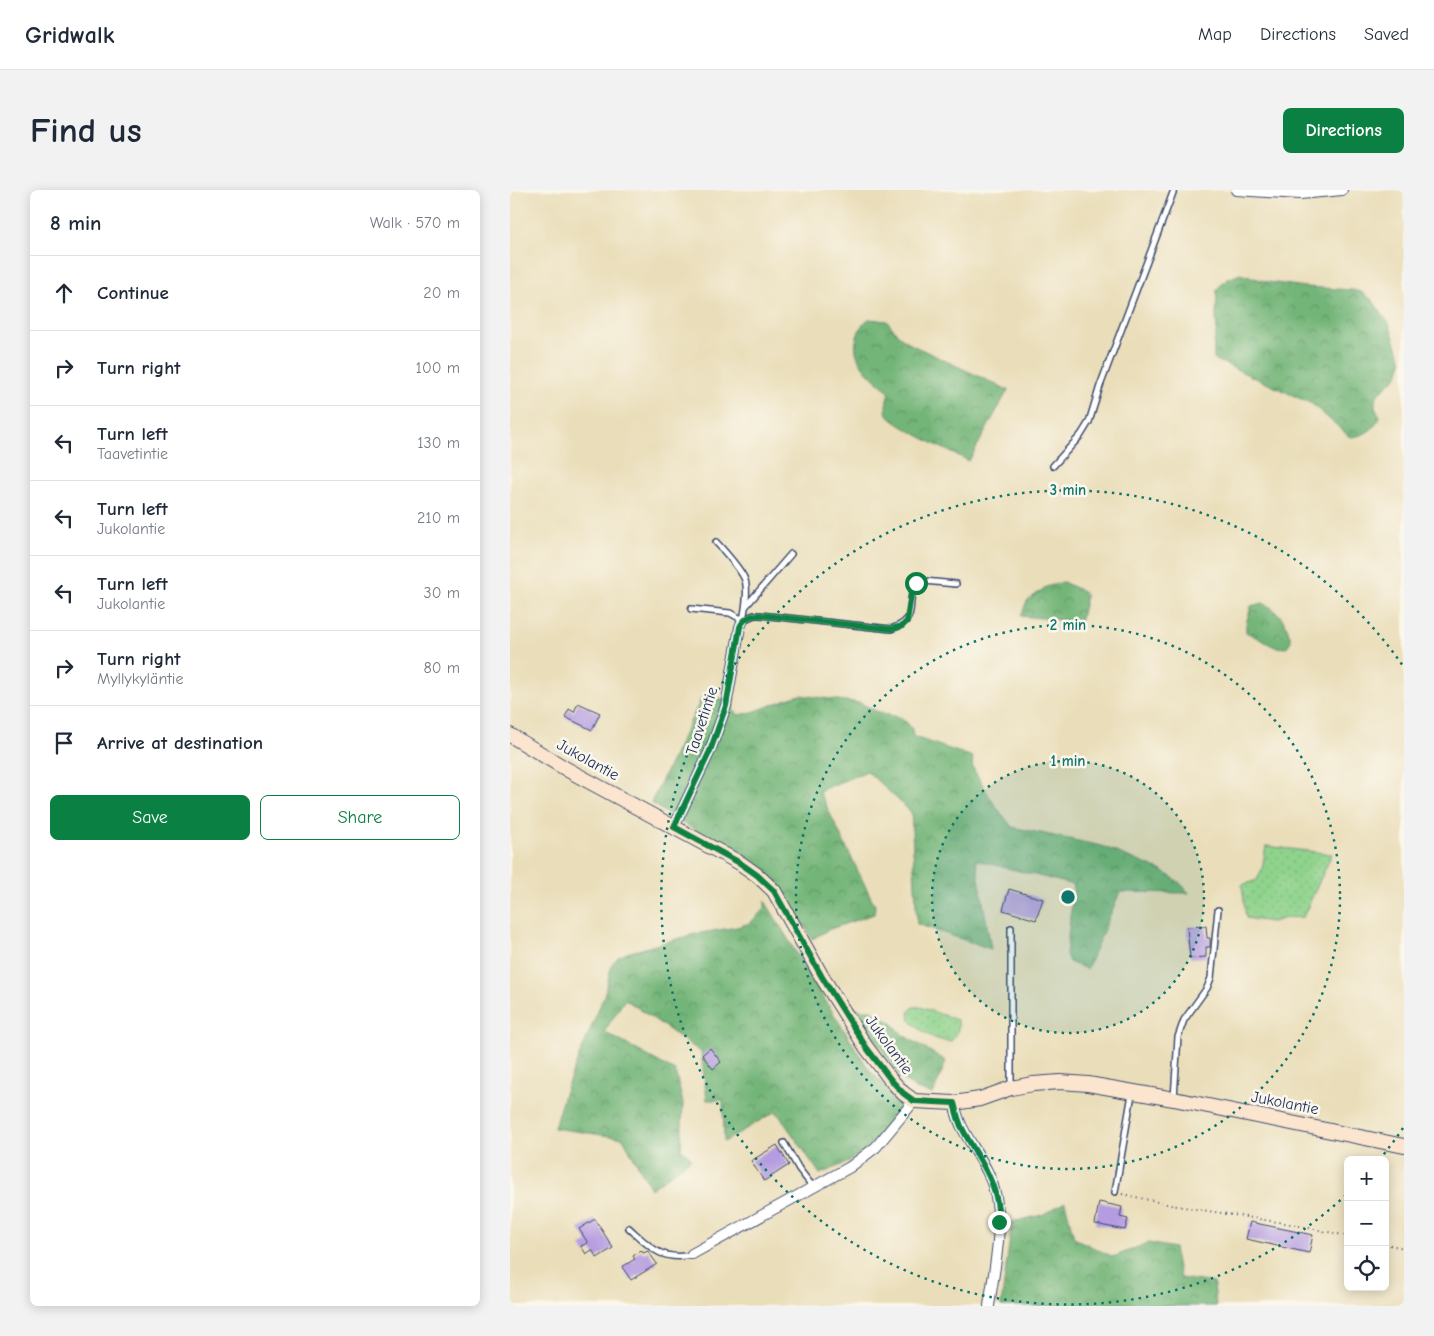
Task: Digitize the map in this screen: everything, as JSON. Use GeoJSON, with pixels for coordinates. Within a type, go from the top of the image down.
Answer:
{"type":"FeatureCollection","features":[{"type":"Feature","properties":{"kind":"street"},"geometry":{"type":"LineString","coordinates":[[1236,190],[1300,194],[1342,190]]}},
{"type":"Feature","properties":{"kind":"street","name":"Taavetintie"},"geometry":{"type":"LineString","coordinates":[[674,827],[710,751],[726,706],[740,627],[743,620]]}},
{"type":"Feature","properties":{"kind":"street","name":"Jukolantie"},"geometry":{"type":"LineString","coordinates":[[510,735],[568,770],[740,863],[757,875],[774,891],[822,977],[866,1047],[891,1080],[903,1093],[914,1101],[954,1103],[980,1099],[1010,1088],[1032,1084],[1060,1082],[1088,1084],[1174,1098],[1404,1146]]}},
{"type":"Feature","properties":{"kind":"street"},"geometry":{"type":"LineString","coordinates":[[692,1254],[850,1167],[876,1147],[914,1101]]}},
{"type":"Feature","properties":{"kind":"street"},"geometry":{"type":"LineString","coordinates":[[954,1103],[960,1125],[988,1173],[995,1190],[999,1210],[999,1235],[989,1306]]}},
{"type":"Feature","properties":{"kind":"lane"},"geometry":{"type":"LineString","coordinates":[[1053,466],[1081,435],[1089,422],[1100,386],[1174,190]]}},
{"type":"Feature","properties":{"kind":"lane"},"geometry":{"type":"LineString","coordinates":[[716,542],[745,580],[743,620]]}},
{"type":"Feature","properties":{"kind":"lane"},"geometry":{"type":"LineString","coordinates":[[745,607],[790,554]]}},
{"type":"Feature","properties":{"kind":"lane"},"geometry":{"type":"LineString","coordinates":[[743,620],[760,615],[891,629],[902,626],[907,621],[912,590],[916,583],[924,581],[956,584]]}},
{"type":"Feature","properties":{"kind":"lane"},"geometry":{"type":"LineString","coordinates":[[691,609],[730,613],[743,620]]}},
{"type":"Feature","properties":{"kind":"lane"},"geometry":{"type":"LineString","coordinates":[[1174,1098],[1178,1037],[1184,1020],[1207,988],[1211,978],[1218,910]]}},
{"type":"Feature","properties":{"kind":"lane"},"geometry":{"type":"LineString","coordinates":[[1010,1088],[1011,928]]}},
{"type":"Feature","properties":{"kind":"lane"},"geometry":{"type":"LineString","coordinates":[[1116,1192],[1133,1091]]}},
{"type":"Feature","properties":{"kind":"lane"},"geometry":{"type":"LineString","coordinates":[[784,1143],[799,1170],[813,1187]]}},
{"type":"Feature","properties":{"kind":"lane"},"geometry":{"type":"LineString","coordinates":[[629,1228],[648,1246],[662,1255],[678,1258],[692,1254]]}},
{"type":"Feature","properties":{"kind":"path"},"geometry":{"type":"LineString","coordinates":[[1116,1192],[1171,1205],[1290,1224],[1344,1235]]}},
{"type":"Feature","properties":{"kind":"path"},"geometry":{"type":"LineString","coordinates":[[1389,1245],[1404,1248]]}},
{"type":"Feature","properties":{"kind":"green space"},"geometry":{"type":"Polygon","coordinates":[[[1240,274],[1268,282],[1352,290],[1361,292],[1372,300],[1389,324],[1402,361],[1398,375],[1378,394],[1375,400],[1375,408],[1380,416],[1372,429],[1364,434],[1350,437],[1312,404],[1214,359],[1214,343],[1217,330],[1217,289],[1226,280],[1240,274]]]}},
{"type":"Feature","properties":{"kind":"green space"},"geometry":{"type":"Polygon","coordinates":[[[869,319],[887,321],[898,335],[912,345],[1008,390],[969,461],[911,432],[891,419],[887,414],[886,405],[889,391],[863,367],[856,351],[859,331],[869,319]]]}},
{"type":"Feature","properties":{"kind":"green space"},"geometry":{"type":"Polygon","coordinates":[[[1063,582],[1084,592],[1086,596],[1080,622],[1021,616],[1027,601],[1046,587],[1063,582]]]}},
{"type":"Feature","properties":{"kind":"green space"},"geometry":{"type":"Polygon","coordinates":[[[1263,603],[1274,610],[1285,623],[1291,641],[1286,648],[1275,647],[1246,632],[1246,624],[1251,606],[1263,603]]]}},
{"type":"Feature","properties":{"kind":"green space"},"geometry":{"type":"Polygon","coordinates":[[[800,695],[860,703],[876,711],[903,719],[911,727],[914,737],[973,757],[972,765],[975,772],[994,804],[1012,827],[1102,846],[1162,871],[1179,882],[1189,893],[1120,892],[1087,969],[1069,962],[1066,955],[1074,885],[976,860],[991,949],[917,924],[911,812],[867,771],[819,791],[875,906],[874,914],[830,929],[812,939],[779,885],[757,863],[677,820],[651,803],[702,697],[734,700],[733,710],[739,715],[800,695]]]}},
{"type":"Feature","properties":{"kind":"green space"},"geometry":{"type":"Polygon","coordinates":[[[1266,846],[1332,854],[1303,917],[1286,918],[1272,922],[1246,918],[1242,885],[1257,880],[1262,869],[1266,846]]]}},
{"type":"Feature","properties":{"kind":"green space"},"geometry":{"type":"Polygon","coordinates":[[[765,901],[870,1071],[906,1105],[873,1143],[848,1162],[820,1174],[776,1111],[724,1142],[723,1100],[707,1100],[701,1052],[625,999],[604,1032],[675,1071],[683,1103],[681,1149],[692,1158],[651,1189],[623,1138],[554,1128],[565,1091],[604,996],[612,964],[618,957],[695,934],[750,923],[765,908],[765,901]]]}},
{"type":"Feature","properties":{"kind":"green space"},"geometry":{"type":"Polygon","coordinates":[[[851,1005],[861,1010],[872,1010],[880,1017],[892,1023],[903,1035],[946,1061],[933,1094],[916,1089],[901,1078],[851,1005]]]}},
{"type":"Feature","properties":{"kind":"green space"},"geometry":{"type":"Polygon","coordinates":[[[913,1007],[920,1007],[957,1020],[958,1026],[955,1036],[951,1041],[945,1041],[923,1032],[910,1020],[909,1012],[913,1007]]]}},
{"type":"Feature","properties":{"kind":"green space"},"geometry":{"type":"Polygon","coordinates":[[[1065,1202],[1074,1238],[1113,1257],[1148,1243],[1174,1248],[1180,1278],[1214,1283],[1216,1306],[1001,1306],[1012,1222],[1042,1215],[1065,1202]]]}},
{"type":"Feature","properties":{"kind":"building"},"geometry":{"type":"Polygon","coordinates":[[[578,703],[600,713],[592,730],[565,717],[569,709],[574,712],[578,703]]]}},
{"type":"Feature","properties":{"kind":"building"},"geometry":{"type":"Polygon","coordinates":[[[1009,889],[1043,899],[1036,920],[1003,910],[1009,889]]]}},
{"type":"Feature","properties":{"kind":"building"},"geometry":{"type":"Polygon","coordinates":[[[1206,926],[1207,938],[1210,938],[1210,947],[1206,947],[1206,957],[1190,958],[1187,927],[1206,926]]]}},
{"type":"Feature","properties":{"kind":"building"},"geometry":{"type":"Polygon","coordinates":[[[710,1048],[721,1062],[713,1069],[702,1055],[710,1048]]]}},
{"type":"Feature","properties":{"kind":"building"},"geometry":{"type":"Polygon","coordinates":[[[777,1145],[789,1165],[764,1181],[751,1161],[777,1145]]]}},
{"type":"Feature","properties":{"kind":"building"},"geometry":{"type":"Polygon","coordinates":[[[1099,1202],[1122,1207],[1120,1217],[1128,1219],[1125,1230],[1095,1224],[1099,1202]]]}},
{"type":"Feature","properties":{"kind":"building"},"geometry":{"type":"Polygon","coordinates":[[[595,1219],[613,1248],[597,1258],[592,1250],[586,1254],[581,1246],[588,1243],[579,1229],[595,1219]]]}},
{"type":"Feature","properties":{"kind":"building"},"geometry":{"type":"Polygon","coordinates":[[[1250,1222],[1313,1235],[1309,1253],[1246,1239],[1250,1222]]]}},
{"type":"Feature","properties":{"kind":"building"},"geometry":{"type":"Polygon","coordinates":[[[641,1250],[643,1253],[648,1251],[657,1264],[631,1280],[622,1267],[635,1259],[633,1256],[641,1250]]]}},
{"type":"Feature","properties":{"kind":"route"},"geometry":{"type":"LineString","coordinates":[[916,583],[912,590],[910,612],[907,621],[902,626],[891,629],[760,615],[754,615],[743,620],[740,627],[726,706],[710,751],[674,827],[740,863],[757,875],[774,891],[822,977],[866,1047],[903,1093],[914,1101],[954,1103],[960,1125],[976,1149],[995,1190],[999,1222]]}}]}
